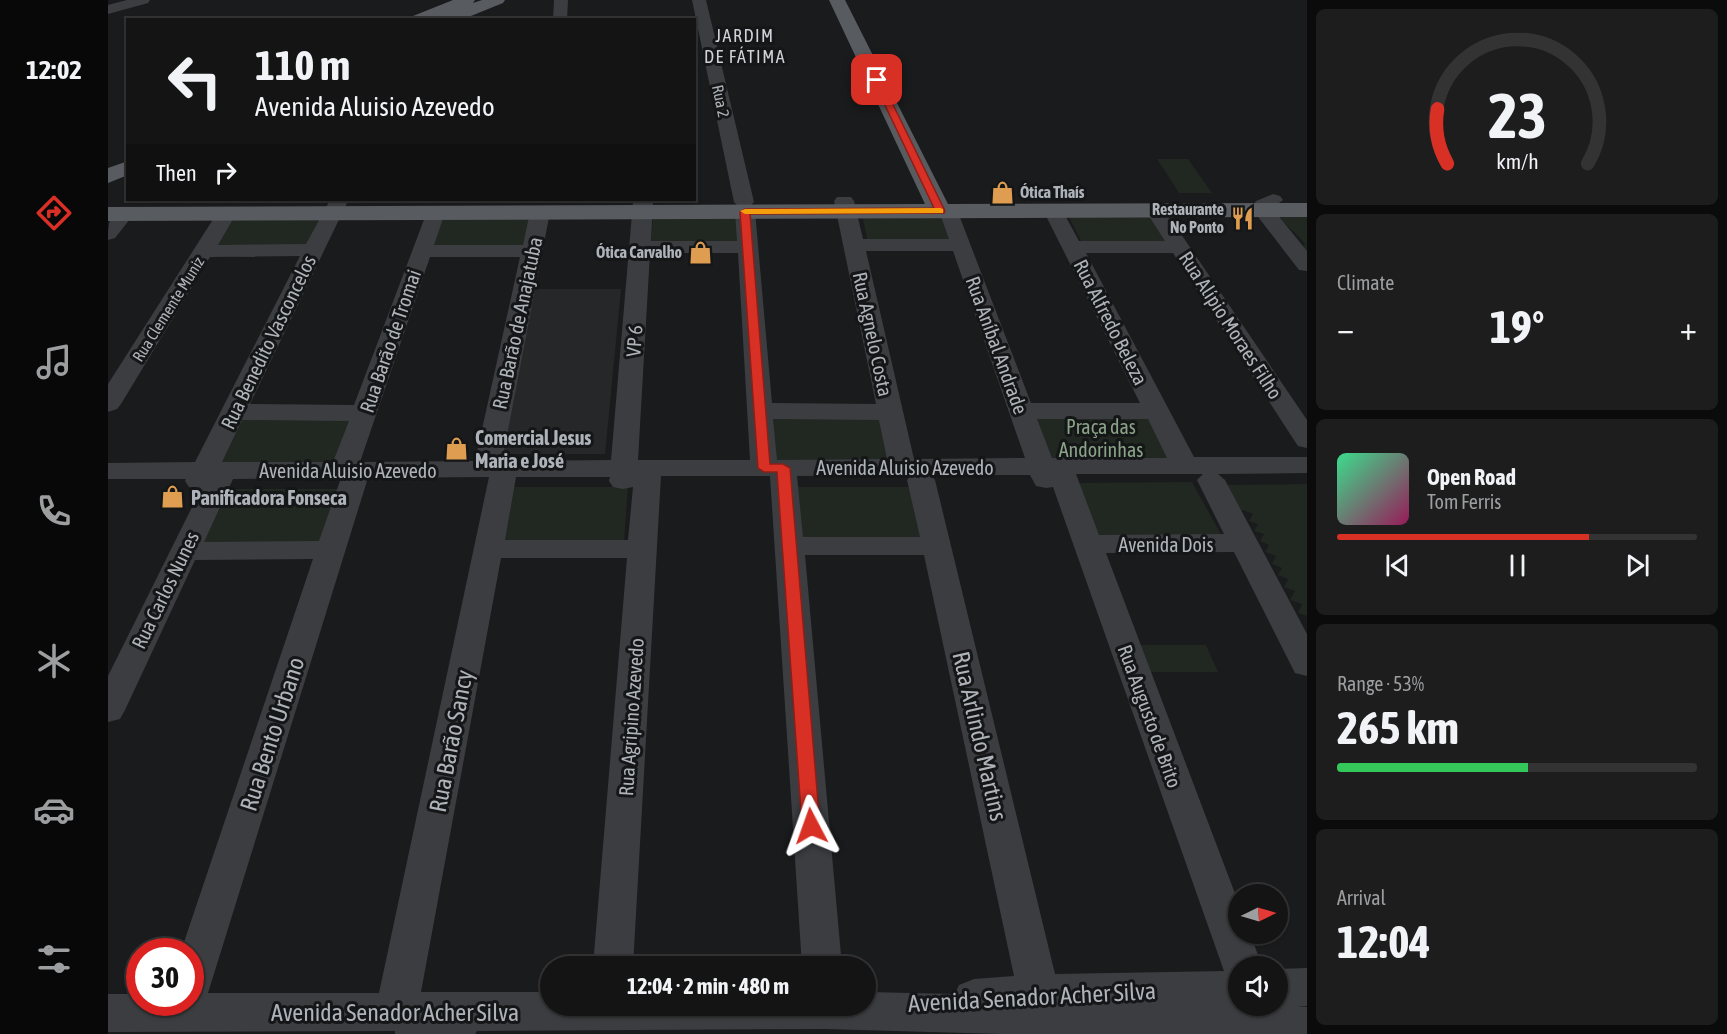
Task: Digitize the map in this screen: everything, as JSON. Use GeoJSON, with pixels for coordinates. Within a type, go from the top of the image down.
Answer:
{"type":"FeatureCollection","features":[{"type":"Feature","properties":{"kind":"main road"},"geometry":{"type":"LineString","coordinates":[[422,18],[456,0]]}},
{"type":"Feature","properties":{"kind":"main road"},"geometry":{"type":"LineString","coordinates":[[423,18],[467,0]]}},
{"type":"Feature","properties":{"kind":"main road"},"geometry":{"type":"LineString","coordinates":[[449,18],[486,0]]}},
{"type":"Feature","properties":{"kind":"main road"},"geometry":{"type":"LineString","coordinates":[[450,18],[496,0]]}},
{"type":"Feature","properties":{"kind":"main road"},"geometry":{"type":"LineString","coordinates":[[837,0],[942,207]]}},
{"type":"Feature","properties":{"kind":"main road"},"geometry":{"type":"LineString","coordinates":[[108,161],[126,153]]}},
{"type":"Feature","properties":{"kind":"main road"},"geometry":{"type":"LineString","coordinates":[[108,176],[126,168]]}},
{"type":"Feature","properties":{"kind":"main road"},"geometry":{"type":"LineString","coordinates":[[942,207],[1291,203]]}},
{"type":"Feature","properties":{"kind":"main road"},"geometry":{"type":"LineString","coordinates":[[113,211],[546,205],[1155,210],[1291,203]]}},
{"type":"Feature","properties":{"kind":"main road"},"geometry":{"type":"LineString","coordinates":[[113,211],[226,214],[334,208],[435,213],[546,205]]}},
{"type":"Feature","properties":{"kind":"street"},"geometry":{"type":"LineString","coordinates":[[108,10],[143,0]]}},
{"type":"Feature","properties":{"kind":"street"},"geometry":{"type":"LineString","coordinates":[[560,18],[561,0]]}},
{"type":"Feature","properties":{"kind":"street","name":"Rua 2"},"geometry":{"type":"LineString","coordinates":[[699,0],[744,207],[760,411],[777,472],[789,546],[821,956]]}},
{"type":"Feature","properties":{"kind":"street"},"geometry":{"type":"LineString","coordinates":[[1291,203],[1307,265]]}},
{"type":"Feature","properties":{"kind":"street","name":"Rua Barão de Anajatuba"},"geometry":{"type":"LineString","coordinates":[[498,473],[532,251],[546,205]]}},
{"type":"Feature","properties":{"kind":"street","name":"Rua Agnelo Costa"},"geometry":{"type":"LineString","coordinates":[[845,206],[890,412],[912,474]]}},
{"type":"Feature","properties":{"kind":"street","name":"VP 6"},"geometry":{"type":"LineString","coordinates":[[635,475],[643,207]]}},
{"type":"Feature","properties":{"kind":"street","name":"Rua Aníbal Andrade"},"geometry":{"type":"LineString","coordinates":[[942,207],[961,245],[1021,411],[1053,473]]}},
{"type":"Feature","properties":{"kind":"street","name":"Rua Benedito Vasconcelos"},"geometry":{"type":"LineString","coordinates":[[211,476],[234,412],[334,208]]}},
{"type":"Feature","properties":{"kind":"street","name":"Rua Alfredo Beleza"},"geometry":{"type":"LineString","coordinates":[[1053,210],[1185,466]]}},
{"type":"Feature","properties":{"kind":"street","name":"Rua Alípio Moraes Filho"},"geometry":{"type":"LineString","coordinates":[[1155,210],[1298,412],[1307,440]]}},
{"type":"Feature","properties":{"kind":"street"},"geometry":{"type":"LineString","coordinates":[[108,234],[113,211]]}},
{"type":"Feature","properties":{"kind":"street","name":"Rua Barão de Tromai"},"geometry":{"type":"LineString","coordinates":[[349,476],[364,413],[435,213]]}},
{"type":"Feature","properties":{"kind":"street","name":"Rua Clemente Muniz"},"geometry":{"type":"LineString","coordinates":[[108,404],[226,214]]}},
{"type":"Feature","properties":{"kind":"street"},"geometry":{"type":"LineString","coordinates":[[854,244],[961,245]]}},
{"type":"Feature","properties":{"kind":"street"},"geometry":{"type":"LineString","coordinates":[[1072,247],[1180,246]]}},
{"type":"Feature","properties":{"kind":"street"},"geometry":{"type":"LineString","coordinates":[[641,247],[747,247]]}},
{"type":"Feature","properties":{"kind":"street"},"geometry":{"type":"LineString","coordinates":[[204,251],[314,250]]}},
{"type":"Feature","properties":{"kind":"street"},"geometry":{"type":"LineString","coordinates":[[422,251],[532,251]]}},
{"type":"Feature","properties":{"kind":"street"},"geometry":{"type":"LineString","coordinates":[[760,411],[890,412]]}},
{"type":"Feature","properties":{"kind":"street"},"geometry":{"type":"LineString","coordinates":[[1021,411],[1157,411]]}},
{"type":"Feature","properties":{"kind":"street"},"geometry":{"type":"LineString","coordinates":[[234,412],[364,413]]}},
{"type":"Feature","properties":{"kind":"street","name":"Avenida Aluisio Azevedo"},"geometry":{"type":"LineString","coordinates":[[108,471],[211,476],[498,473],[635,475],[777,472],[912,474],[1053,473],[1185,466],[1307,465]]}},
{"type":"Feature","properties":{"kind":"street","name":"Rua Barão Sancy"},"geometry":{"type":"LineString","coordinates":[[406,1023],[490,549],[498,473]]}},
{"type":"Feature","properties":{"kind":"street","name":"Avenida Aluisio Azevedo"},"geometry":{"type":"LineString","coordinates":[[1053,473],[1211,480],[1307,480]]}},
{"type":"Feature","properties":{"kind":"street","name":"Rua Augusto de Brito"},"geometry":{"type":"LineString","coordinates":[[1053,473],[1087,544],[1238,956]]}},
{"type":"Feature","properties":{"kind":"street","name":"Rua Arlindo Martins"},"geometry":{"type":"LineString","coordinates":[[912,474],[936,546],[1039,993]]}},
{"type":"Feature","properties":{"kind":"street","name":"Rua Agripino Azevedo"},"geometry":{"type":"LineString","coordinates":[[614,956],[642,549],[635,475]]}},
{"type":"Feature","properties":{"kind":"street","name":"Avenida Aluisio Azevedo"},"geometry":{"type":"LineString","coordinates":[[108,481],[211,476]]}},
{"type":"Feature","properties":{"kind":"street","name":"Rua Carlos Nunes"},"geometry":{"type":"LineString","coordinates":[[108,710],[184,551],[211,476]]}},
{"type":"Feature","properties":{"kind":"street","name":"Rua Bento Urbano"},"geometry":{"type":"LineString","coordinates":[[204,952],[331,550],[349,476]]}},
{"type":"Feature","properties":{"kind":"street"},"geometry":{"type":"LineString","coordinates":[[1211,480],[1307,664]]}},
{"type":"Feature","properties":{"kind":"street","name":"Avenida Dois"},"geometry":{"type":"LineString","coordinates":[[1087,544],[1245,543]]}},
{"type":"Feature","properties":{"kind":"street"},"geometry":{"type":"LineString","coordinates":[[789,546],[936,546]]}},
{"type":"Feature","properties":{"kind":"street"},"geometry":{"type":"LineString","coordinates":[[490,549],[642,549]]}},
{"type":"Feature","properties":{"kind":"street"},"geometry":{"type":"LineString","coordinates":[[184,551],[331,550]]}},
{"type":"Feature","properties":{"kind":"street"},"geometry":{"type":"LineString","coordinates":[[1288,988],[1307,987]]}},
{"type":"Feature","properties":{"kind":"street","name":"Avenida Senador Acher Silva"},"geometry":{"type":"LineString","coordinates":[[876,1004],[1039,993],[1228,989]]}},
{"type":"Feature","properties":{"kind":"street","name":"Avenida Senador Acher Silva"},"geometry":{"type":"LineString","coordinates":[[876,1009],[1277,1022],[1307,1027]]}},
{"type":"Feature","properties":{"kind":"street","name":"Avenida Senador Acher Silva"},"geometry":{"type":"LineString","coordinates":[[204,1010],[406,1023],[494,1011],[540,1010]]}},
{"type":"Feature","properties":{"kind":"street","name":"Avenida Senador Acher Silva"},"geometry":{"type":"LineString","coordinates":[[108,1013],[126,1012]]}},
{"type":"Feature","properties":{"kind":"shaded area"},"geometry":{"type":"Polygon","coordinates":[[[531,289],[621,289],[605,454],[496,454],[531,289]]]}},
{"type":"Feature","properties":{"kind":"green space"},"geometry":{"type":"Polygon","coordinates":[[[1157,159],[1188,159],[1212,193],[1179,193],[1157,159]]]}},
{"type":"Feature","properties":{"kind":"green space"},"geometry":{"type":"Polygon","coordinates":[[[1307,212],[1307,254],[1302,248],[1305,244],[1276,213],[1307,212]]]}},
{"type":"Feature","properties":{"kind":"green space"},"geometry":{"type":"Polygon","coordinates":[[[653,215],[740,215],[742,245],[651,245],[653,215]]]}},
{"type":"Feature","properties":{"kind":"green space"},"geometry":{"type":"Polygon","coordinates":[[[862,215],[948,215],[957,243],[868,243],[862,215]]]}},
{"type":"Feature","properties":{"kind":"green space"},"geometry":{"type":"Polygon","coordinates":[[[1068,215],[1153,215],[1171,243],[1082,243],[1068,215]]]}},
{"type":"Feature","properties":{"kind":"green space"},"geometry":{"type":"Polygon","coordinates":[[[442,216],[530,216],[523,248],[430,248],[442,216]]]}},
{"type":"Feature","properties":{"kind":"green space"},"geometry":{"type":"Polygon","coordinates":[[[320,218],[306,246],[211,247],[228,219],[320,218]]]}},
{"type":"Feature","properties":{"kind":"green space"},"geometry":{"type":"Polygon","coordinates":[[[238,416],[355,417],[336,465],[214,465],[238,416]]]}},
{"type":"Feature","properties":{"kind":"green space"},"geometry":{"type":"Polygon","coordinates":[[[771,416],[884,417],[894,460],[774,460],[771,416]]]}},
{"type":"Feature","properties":{"kind":"green space","name":"Praça das Andorinhas"},"geometry":{"type":"Polygon","coordinates":[[[1035,416],[1148,416],[1171,459],[1049,458],[1035,416]]]}},
{"type":"Feature","properties":{"kind":"green space"},"geometry":{"type":"Polygon","coordinates":[[[1192,482],[1223,538],[1091,538],[1071,483],[1192,482]]]}},
{"type":"Feature","properties":{"kind":"green space"},"geometry":{"type":"Polygon","coordinates":[[[1307,484],[1307,616],[1298,613],[1302,604],[1290,600],[1295,591],[1284,587],[1288,579],[1278,575],[1282,568],[1272,564],[1276,556],[1265,552],[1269,545],[1260,541],[1264,534],[1254,531],[1258,524],[1249,521],[1253,514],[1242,510],[1238,517],[1223,485],[1307,484]]]}},
{"type":"Feature","properties":{"kind":"green space"},"geometry":{"type":"Polygon","coordinates":[[[507,487],[628,487],[624,541],[496,542],[507,487]]]}},
{"type":"Feature","properties":{"kind":"green space"},"geometry":{"type":"Polygon","coordinates":[[[792,487],[918,487],[929,540],[797,539],[792,487]]]}},
{"type":"Feature","properties":{"kind":"green space"},"geometry":{"type":"Polygon","coordinates":[[[225,489],[347,489],[329,544],[197,544],[225,489]]]}},
{"type":"Feature","properties":{"kind":"green space"},"geometry":{"type":"Polygon","coordinates":[[[1137,645],[1206,645],[1218,672],[1148,672],[1137,645]]]}},
{"type":"Feature","properties":{"kind":"slow traffic"},"geometry":{"type":"LineString","coordinates":[[745,211],[940,211]]}},
{"type":"Feature","properties":{"kind":"place","name":"Ótica Thaís"},"geometry":{"type":"Point","coordinates":[1002,192]}},
{"type":"Feature","properties":{"kind":"place","name":"Restaurante No Ponto"},"geometry":{"type":"Point","coordinates":[1242,218]}},
{"type":"Feature","properties":{"kind":"place","name":"Ótica Carvalho"},"geometry":{"type":"Point","coordinates":[700,252]}},
{"type":"Feature","properties":{"kind":"place","name":"Comercial Jesus Maria e José"},"geometry":{"type":"Point","coordinates":[457,449]}},
{"type":"Feature","properties":{"kind":"place","name":"Panificadora Fonseca"},"geometry":{"type":"Point","coordinates":[173,497]}},
{"type":"Feature","properties":{"kind":"district","name":"JARDIM DE FÁTIMA"},"geometry":{"type":"Point","coordinates":[745,45]}},
{"type":"Feature","properties":{"kind":"route"},"geometry":{"type":"LineString","coordinates":[[811,826],[783,468],[764,468],[745,212],[940,211],[877,80]]}}]}
